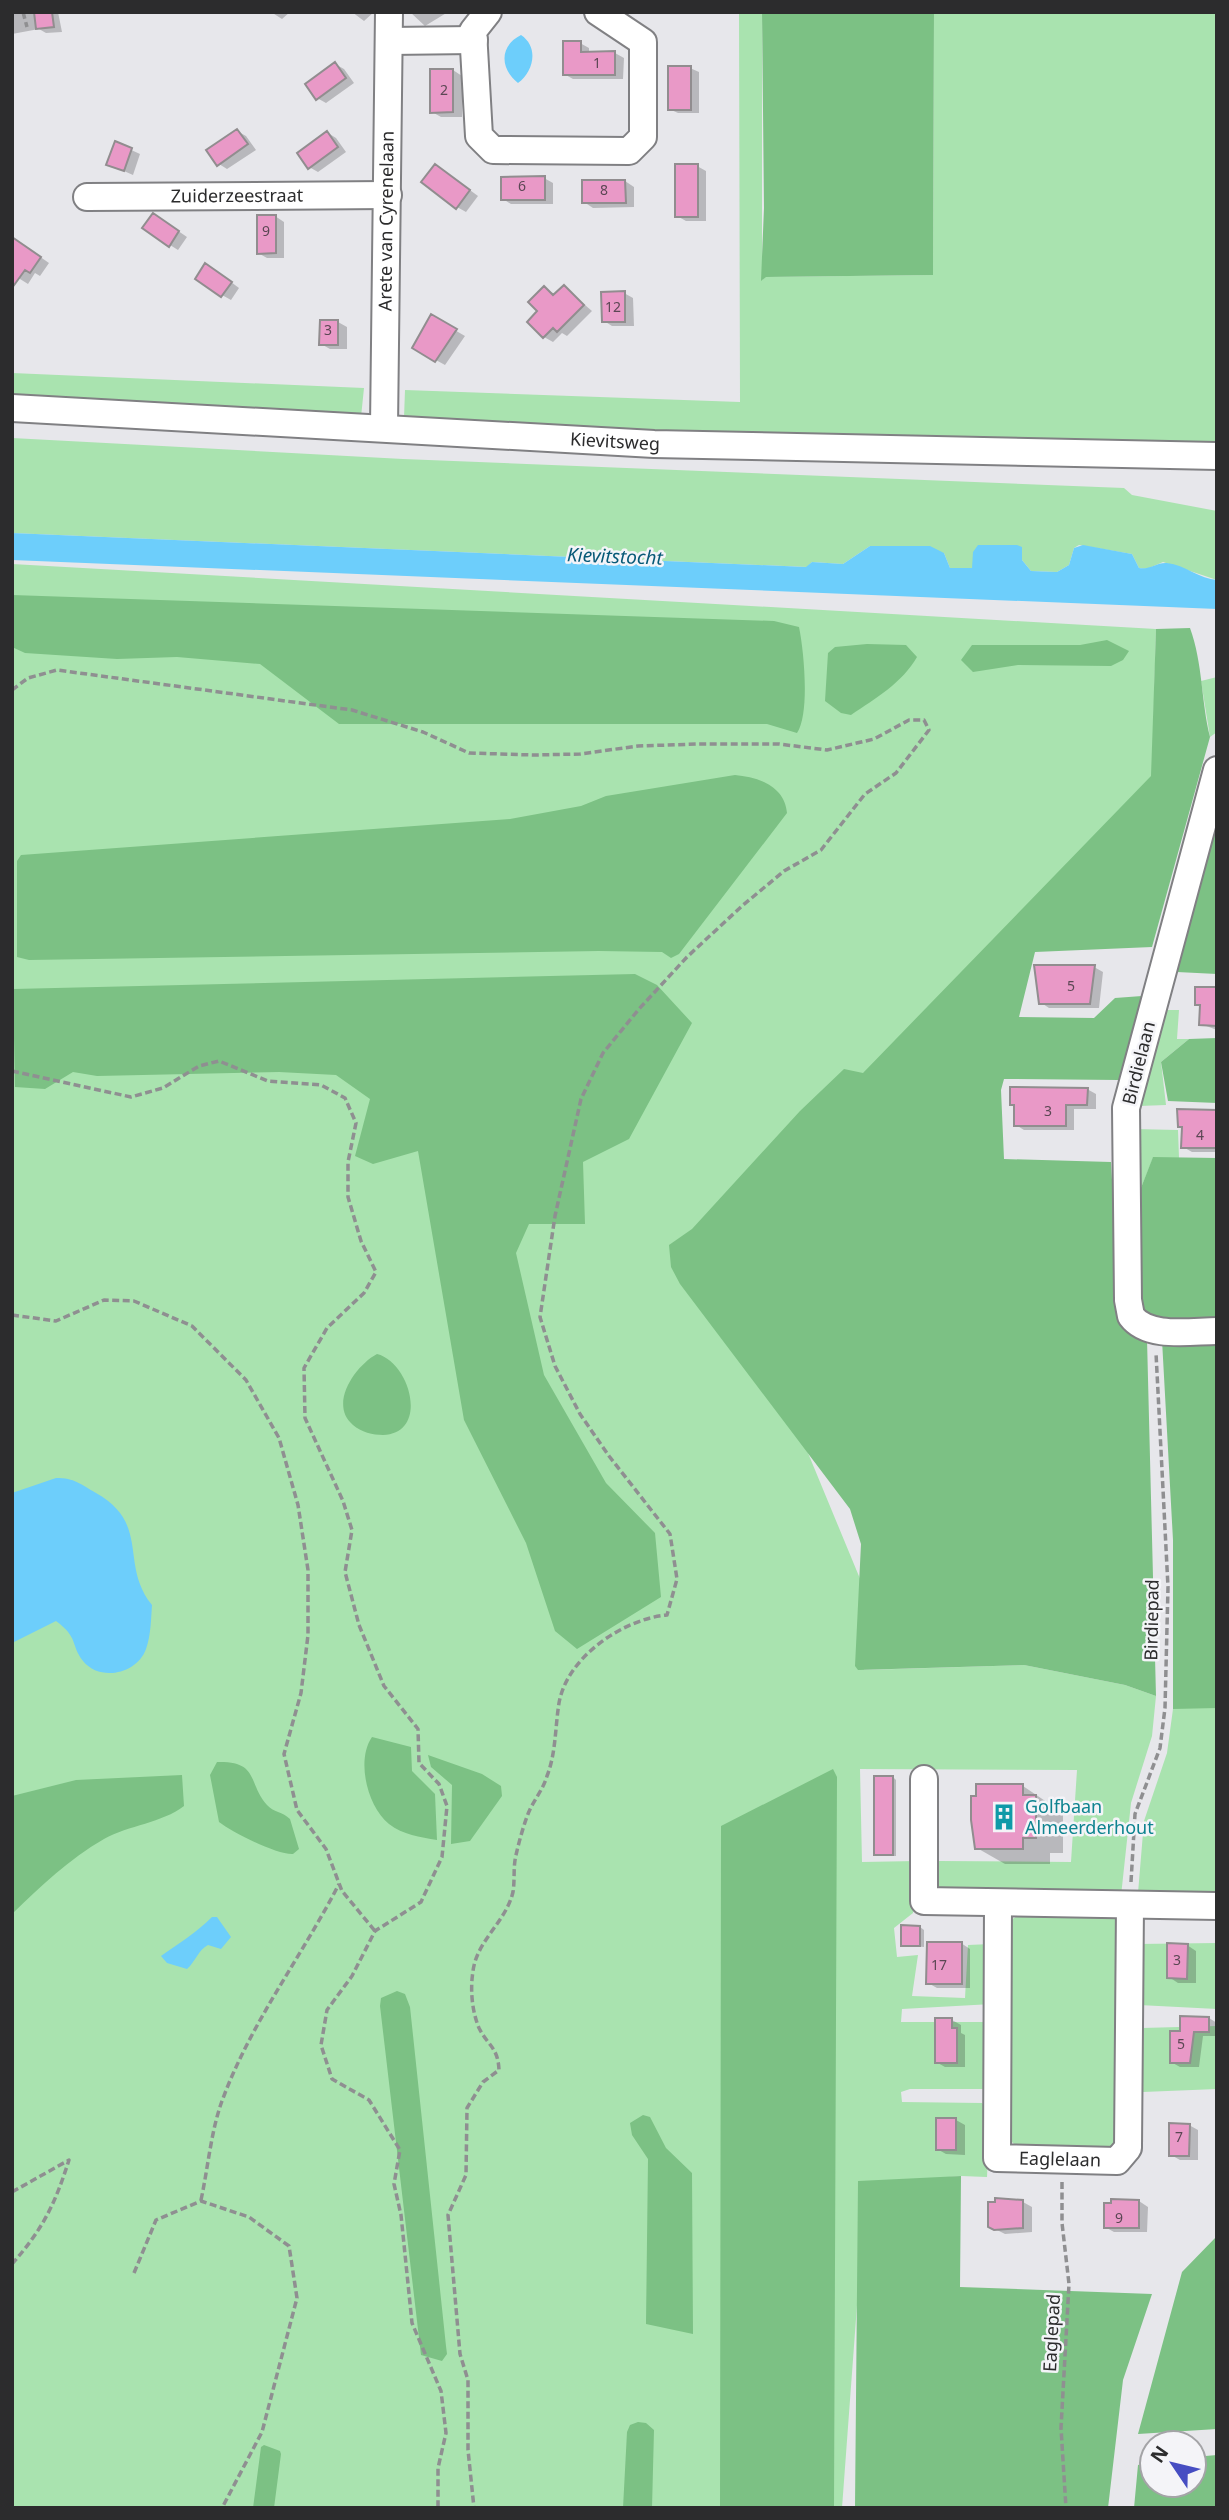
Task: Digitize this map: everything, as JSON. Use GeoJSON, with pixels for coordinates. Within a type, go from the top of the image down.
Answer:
{"type":"FeatureCollection","features":[{"type":"Feature","properties":{"kind":"street","name":"Arete van Cyrenelaan"},"geometry":{"type":"LineString","coordinates":[[384,427],[389,12]]}},
{"type":"Feature","properties":{"kind":"street"},"geometry":{"type":"LineString","coordinates":[[488,12],[473,31],[479,136],[493,150],[629,151],[643,137],[643,42],[597,12]]}},
{"type":"Feature","properties":{"kind":"street"},"geometry":{"type":"LineString","coordinates":[[389,41],[474,40]]}},
{"type":"Feature","properties":{"kind":"street","name":"Zuiderzeestraat"},"geometry":{"type":"LineString","coordinates":[[87,197],[388,195]]}},
{"type":"Feature","properties":{"kind":"street","name":"Kievitsweg"},"geometry":{"type":"LineString","coordinates":[[12,408],[654,443],[1217,456]]}},
{"type":"Feature","properties":{"kind":"street","name":"Birdielaan"},"geometry":{"type":"LineString","coordinates":[[1154,1330],[1138,1325],[1131,1316],[1128,1300],[1126,1108],[1217,770]]}},
{"type":"Feature","properties":{"kind":"street"},"geometry":{"type":"LineString","coordinates":[[1154,1330],[1217,1331]]}},
{"type":"Feature","properties":{"kind":"street"},"geometry":{"type":"LineString","coordinates":[[924,1779],[924,1901],[1217,1906]]}},
{"type":"Feature","properties":{"kind":"street","name":"Eaglelaan"},"geometry":{"type":"LineString","coordinates":[[998,1904],[997,2158],[1117,2161],[1128,2148],[1130,1905]]}},
{"type":"Feature","properties":{"kind":"path"},"geometry":{"type":"LineString","coordinates":[[23,12],[26,27]]}},
{"type":"Feature","properties":{"kind":"path"},"geometry":{"type":"LineString","coordinates":[[12,690],[28,678],[57,670],[205,692],[276,699],[352,710],[423,732],[469,753],[580,754],[638,746],[712,744],[779,744],[827,750],[874,738],[909,720],[924,720],[929,730],[897,773],[865,794],[821,850],[784,871],[697,948],[655,991],[603,1053],[581,1099],[555,1216],[540,1317],[555,1366],[580,1414],[670,1534],[677,1579],[667,1615],[645,1617],[611,1635],[581,1658],[559,1700],[556,1739],[547,1776],[528,1814],[515,1858],[513,1893],[498,1923],[479,1947],[472,1972],[473,2010],[480,2031],[498,2054],[499,2070],[483,2082],[467,2108],[466,2175],[449,2215],[460,2354],[468,2380],[467,2450],[474,2508]]}},
{"type":"Feature","properties":{"kind":"path"},"geometry":{"type":"LineString","coordinates":[[12,1071],[131,1097],[163,1088],[199,1066],[219,1061],[268,1081],[320,1085],[345,1098],[356,1123],[348,1162],[348,1197],[361,1241],[376,1272],[364,1293],[327,1328],[304,1368],[305,1418],[343,1501],[352,1530],[345,1572],[359,1625],[384,1686],[418,1729],[419,1763],[439,1784],[447,1807],[442,1857],[421,1902],[375,1931],[352,1976],[327,2010],[321,2045],[332,2079],[369,2100],[400,2150],[394,2184],[401,2215],[412,2323],[441,2391],[445,2423],[446,2433],[438,2468],[438,2508]]}},
{"type":"Feature","properties":{"kind":"path"},"geometry":{"type":"LineString","coordinates":[[12,1315],[55,1321],[104,1300],[134,1301],[192,1326],[246,1380],[279,1438],[298,1505],[308,1570],[308,1635],[301,1693],[284,1754],[297,1810],[326,1849],[340,1884],[375,1931]]}},
{"type":"Feature","properties":{"kind":"path","name":"Birdiepad"},"geometry":{"type":"LineString","coordinates":[[1130,1905],[1135,1814],[1160,1748],[1165,1708],[1168,1587],[1154,1330]]}},
{"type":"Feature","properties":{"kind":"path"},"geometry":{"type":"LineString","coordinates":[[201,2201],[222,2102],[263,2016],[340,1884]]}},
{"type":"Feature","properties":{"kind":"path"},"geometry":{"type":"LineString","coordinates":[[12,2192],[69,2160],[55,2204],[31,2243],[12,2264]]}},
{"type":"Feature","properties":{"kind":"path","name":"Eaglepad"},"geometry":{"type":"LineString","coordinates":[[1062,2160],[1062,2223],[1069,2284],[1061,2428],[1066,2508]]}},
{"type":"Feature","properties":{"kind":"path"},"geometry":{"type":"LineString","coordinates":[[134,2273],[156,2220],[201,2201],[249,2217],[289,2246],[297,2298],[262,2432],[222,2508]]}},
{"type":"Feature","properties":{"kind":"green space"},"geometry":{"type":"Polygon","coordinates":[[[739,12],[762,12],[762,280],[765,277],[933,275],[934,12],[1217,12],[1217,449],[762,437],[404,418],[405,390],[740,402],[739,12]]]}},
{"type":"Feature","properties":{"kind":"green space"},"geometry":{"type":"Polygon","coordinates":[[[762,12],[934,12],[933,275],[766,277],[761,281],[764,208],[762,12]]]}},
{"type":"Feature","properties":{"kind":"green space"},"geometry":{"type":"Polygon","coordinates":[[[12,373],[364,388],[361,417],[12,400],[12,373]]]}},
{"type":"Feature","properties":{"kind":"green space"},"geometry":{"type":"Polygon","coordinates":[[[12,438],[403,459],[1124,488],[1132,495],[1217,511],[1217,580],[1163,562],[1147,569],[1139,568],[1132,554],[1079,545],[1074,548],[1069,565],[1057,572],[1031,571],[1022,560],[974,552],[973,568],[950,568],[944,553],[870,546],[843,564],[812,562],[807,567],[12,533],[12,438]]]}},
{"type":"Feature","properties":{"kind":"green space"},"geometry":{"type":"Polygon","coordinates":[[[12,564],[1156,629],[1152,776],[847,1093],[796,1424],[868,1598],[864,1670],[1024,1665],[1125,1685],[1156,1696],[1152,1736],[1131,1803],[1121,1896],[939,1894],[939,1861],[1071,1862],[1077,1770],[860,1769],[862,1862],[917,1861],[913,1913],[894,1928],[897,1957],[918,1955],[912,1996],[965,1998],[968,1945],[991,1944],[992,2004],[902,2009],[901,2022],[987,2022],[990,2089],[910,2089],[901,2092],[902,2102],[982,2103],[990,2113],[987,2177],[961,2176],[866,2184],[842,2508],[12,2508],[12,564]]]}},
{"type":"Feature","properties":{"kind":"green space"},"geometry":{"type":"Polygon","coordinates":[[[12,595],[774,621],[799,627],[804,666],[804,712],[797,733],[767,724],[339,724],[260,664],[177,657],[117,659],[25,653],[12,647],[12,595]]]}},
{"type":"Feature","properties":{"kind":"green space"},"geometry":{"type":"Polygon","coordinates":[[[1190,628],[1210,737],[1152,947],[1035,952],[1019,1017],[1094,1018],[1115,998],[1142,996],[1119,1080],[1004,1079],[1001,1090],[1004,1159],[1111,1162],[1116,1251],[1147,1339],[1156,1696],[1125,1685],[1024,1665],[858,1670],[855,1666],[861,1544],[850,1509],[680,1284],[671,1267],[669,1245],[692,1229],[800,1111],[844,1069],[863,1073],[1151,776],[1156,629],[1190,628]]]}},
{"type":"Feature","properties":{"kind":"green space"},"geometry":{"type":"Polygon","coordinates":[[[1107,640],[1129,651],[1123,660],[1111,666],[1018,665],[973,672],[961,660],[972,645],[1080,645],[1107,640]]]}},
{"type":"Feature","properties":{"kind":"green space"},"geometry":{"type":"Polygon","coordinates":[[[906,645],[917,657],[904,675],[879,696],[851,715],[841,713],[825,701],[828,653],[835,647],[906,645]]]}},
{"type":"Feature","properties":{"kind":"green space"},"geometry":{"type":"Polygon","coordinates":[[[1217,677],[1217,732],[1210,737],[1201,681],[1217,677]]]}},
{"type":"Feature","properties":{"kind":"green space"},"geometry":{"type":"Polygon","coordinates":[[[735,775],[753,778],[776,790],[787,813],[679,954],[671,958],[662,952],[599,951],[29,960],[17,957],[17,861],[21,855],[510,819],[581,806],[606,796],[735,775]]]}},
{"type":"Feature","properties":{"kind":"green space"},"geometry":{"type":"Polygon","coordinates":[[[1217,799],[1217,974],[1177,972],[1217,799]]]}},
{"type":"Feature","properties":{"kind":"green space"},"geometry":{"type":"Polygon","coordinates":[[[635,974],[657,985],[692,1023],[629,1139],[583,1162],[585,1224],[529,1224],[516,1253],[544,1375],[606,1483],[655,1533],[661,1597],[577,1649],[555,1631],[526,1543],[464,1420],[418,1151],[373,1164],[355,1156],[370,1099],[336,1075],[279,1072],[97,1076],[73,1072],[45,1089],[15,1087],[13,989],[635,974]]]}},
{"type":"Feature","properties":{"kind":"green space"},"geometry":{"type":"Polygon","coordinates":[[[1165,1010],[1179,1010],[1177,1039],[1189,1039],[1161,1062],[1166,1105],[1139,1106],[1165,1010]]]}},
{"type":"Feature","properties":{"kind":"green space"},"geometry":{"type":"Polygon","coordinates":[[[1217,1038],[1217,1103],[1168,1101],[1161,1062],[1189,1039],[1217,1038]]]}},
{"type":"Feature","properties":{"kind":"green space"},"geometry":{"type":"Polygon","coordinates":[[[1134,1129],[1178,1130],[1179,1158],[1153,1158],[1139,1193],[1134,1129]]]}},
{"type":"Feature","properties":{"kind":"green space"},"geometry":{"type":"Polygon","coordinates":[[[1153,1157],[1217,1158],[1217,1323],[1150,1322],[1138,1311],[1139,1193],[1153,1157]]]}},
{"type":"Feature","properties":{"kind":"green space"},"geometry":{"type":"Polygon","coordinates":[[[1162,1340],[1217,1340],[1217,1708],[1173,1709],[1173,1540],[1162,1340]]]}},
{"type":"Feature","properties":{"kind":"green space"},"geometry":{"type":"Polygon","coordinates":[[[377,1354],[389,1360],[398,1370],[410,1397],[407,1423],[398,1431],[383,1435],[367,1433],[353,1425],[343,1407],[344,1396],[354,1376],[377,1354]]]}},
{"type":"Feature","properties":{"kind":"green space"},"geometry":{"type":"Polygon","coordinates":[[[1189,1706],[1217,1708],[1217,1895],[1138,1893],[1144,1821],[1167,1753],[1173,1709],[1189,1706]]]}},
{"type":"Feature","properties":{"kind":"green space"},"geometry":{"type":"Polygon","coordinates":[[[372,1737],[411,1747],[412,1771],[435,1794],[437,1840],[400,1831],[381,1816],[366,1782],[365,1758],[372,1737]]]}},
{"type":"Feature","properties":{"kind":"green space"},"geometry":{"type":"Polygon","coordinates":[[[428,1755],[482,1774],[501,1786],[502,1796],[470,1841],[451,1844],[452,1785],[431,1767],[428,1755]]]}},
{"type":"Feature","properties":{"kind":"green space"},"geometry":{"type":"Polygon","coordinates":[[[217,1762],[240,1765],[246,1769],[267,1805],[290,1819],[299,1849],[293,1854],[277,1851],[244,1837],[219,1822],[210,1775],[217,1762]]]}},
{"type":"Feature","properties":{"kind":"green space"},"geometry":{"type":"Polygon","coordinates":[[[833,1769],[837,1777],[834,2508],[720,2508],[721,1826],[833,1769]]]}},
{"type":"Feature","properties":{"kind":"green space"},"geometry":{"type":"Polygon","coordinates":[[[182,1775],[184,1806],[166,1816],[114,1834],[91,1847],[12,1914],[12,1796],[76,1780],[182,1775]]]}},
{"type":"Feature","properties":{"kind":"green space"},"geometry":{"type":"Polygon","coordinates":[[[1025,1911],[1106,1913],[1118,1918],[1122,2136],[1108,2153],[1020,2150],[1010,2140],[1007,1938],[1011,1920],[1025,1911]]]}},
{"type":"Feature","properties":{"kind":"green space"},"geometry":{"type":"Polygon","coordinates":[[[1217,1943],[1217,2009],[1139,2005],[1137,1944],[1217,1943]]]}},
{"type":"Feature","properties":{"kind":"green space"},"geometry":{"type":"Polygon","coordinates":[[[397,1991],[405,1994],[410,2007],[447,2354],[442,2361],[421,2355],[380,2006],[381,1998],[397,1991]]]}},
{"type":"Feature","properties":{"kind":"green space"},"geometry":{"type":"Polygon","coordinates":[[[1217,2026],[1217,2089],[1143,2092],[1142,2028],[1217,2026]]]}},
{"type":"Feature","properties":{"kind":"green space"},"geometry":{"type":"Polygon","coordinates":[[[643,2115],[650,2117],[666,2148],[692,2173],[693,2334],[646,2324],[648,2159],[632,2135],[630,2123],[643,2115]]]}},
{"type":"Feature","properties":{"kind":"green space"},"geometry":{"type":"Polygon","coordinates":[[[961,2176],[960,2287],[1152,2294],[1123,2380],[1108,2508],[855,2508],[858,2181],[961,2176]]]}},
{"type":"Feature","properties":{"kind":"green space"},"geometry":{"type":"Polygon","coordinates":[[[1217,2236],[1217,2429],[1139,2429],[1182,2272],[1217,2236]]]}},
{"type":"Feature","properties":{"kind":"green space"},"geometry":{"type":"Polygon","coordinates":[[[646,2423],[654,2430],[652,2508],[623,2508],[627,2432],[630,2425],[646,2423]]]}},
{"type":"Feature","properties":{"kind":"green space"},"geometry":{"type":"Polygon","coordinates":[[[264,2445],[280,2451],[281,2454],[274,2508],[253,2508],[261,2447],[264,2445]]]}},
{"type":"Feature","properties":{"kind":"green space"},"geometry":{"type":"Polygon","coordinates":[[[1217,2455],[1217,2508],[1134,2508],[1138,2465],[1138,2499],[1208,2499],[1208,2456],[1217,2455]]]}},
{"type":"Feature","properties":{"kind":"water"},"geometry":{"type":"Polygon","coordinates":[[[521,35],[530,46],[532,59],[528,72],[518,83],[508,71],[504,58],[509,45],[521,35]]]}},
{"type":"Feature","properties":{"kind":"water"},"geometry":{"type":"Polygon","coordinates":[[[12,533],[806,567],[812,562],[843,564],[870,546],[930,546],[944,553],[950,568],[972,568],[973,552],[978,545],[1017,545],[1022,547],[1022,560],[1031,571],[1057,572],[1069,565],[1074,548],[1083,545],[1132,554],[1139,568],[1167,563],[1217,580],[1217,609],[12,560],[12,533]]]}},
{"type":"Feature","properties":{"kind":"water"},"geometry":{"type":"Polygon","coordinates":[[[56,1478],[77,1482],[113,1505],[129,1531],[137,1575],[142,1590],[152,1605],[146,1649],[141,1658],[127,1669],[108,1673],[90,1668],[79,1655],[68,1632],[56,1621],[12,1643],[12,1493],[56,1478]]]}},
{"type":"Feature","properties":{"kind":"water"},"geometry":{"type":"Polygon","coordinates":[[[212,1917],[217,1917],[231,1937],[221,1949],[208,1945],[187,1969],[167,1963],[161,1956],[212,1917]]]}},
{"type":"Feature","properties":{"kind":"building"},"geometry":{"type":"Polygon","coordinates":[[[34,12],[52,12],[54,27],[36,29],[34,12]]]}},
{"type":"Feature","properties":{"kind":"building"},"geometry":{"type":"Polygon","coordinates":[[[563,41],[581,41],[581,52],[615,51],[615,75],[563,75],[563,41]]]}},
{"type":"Feature","properties":{"kind":"building"},"geometry":{"type":"Polygon","coordinates":[[[335,62],[346,78],[316,100],[305,84],[335,62]]]}},
{"type":"Feature","properties":{"kind":"building"},"geometry":{"type":"Polygon","coordinates":[[[668,66],[691,66],[691,110],[668,110],[668,66]]]}},
{"type":"Feature","properties":{"kind":"building"},"geometry":{"type":"Polygon","coordinates":[[[430,69],[453,69],[453,112],[430,113],[430,69]]]}},
{"type":"Feature","properties":{"kind":"building"},"geometry":{"type":"Polygon","coordinates":[[[237,129],[248,144],[217,166],[206,150],[237,129]]]}},
{"type":"Feature","properties":{"kind":"building"},"geometry":{"type":"Polygon","coordinates":[[[327,131],[338,147],[308,169],[297,153],[327,131]]]}},
{"type":"Feature","properties":{"kind":"building"},"geometry":{"type":"Polygon","coordinates":[[[115,141],[132,148],[124,171],[106,165],[115,141]]]}},
{"type":"Feature","properties":{"kind":"building"},"geometry":{"type":"Polygon","coordinates":[[[435,164],[470,190],[456,209],[421,182],[435,164]]]}},
{"type":"Feature","properties":{"kind":"building"},"geometry":{"type":"Polygon","coordinates":[[[675,164],[698,164],[698,217],[675,217],[675,164]]]}},
{"type":"Feature","properties":{"kind":"building"},"geometry":{"type":"Polygon","coordinates":[[[545,176],[545,200],[501,200],[501,177],[545,176]]]}},
{"type":"Feature","properties":{"kind":"building"},"geometry":{"type":"Polygon","coordinates":[[[582,180],[625,180],[626,203],[582,203],[582,180]]]}},
{"type":"Feature","properties":{"kind":"building"},"geometry":{"type":"Polygon","coordinates":[[[153,213],[179,231],[169,247],[142,228],[153,213]]]}},
{"type":"Feature","properties":{"kind":"building"},"geometry":{"type":"Polygon","coordinates":[[[257,215],[276,215],[276,253],[257,254],[257,215]]]}},
{"type":"Feature","properties":{"kind":"building"},"geometry":{"type":"Polygon","coordinates":[[[12,237],[41,257],[30,273],[25,270],[12,288],[12,237]]]}},
{"type":"Feature","properties":{"kind":"building"},"geometry":{"type":"Polygon","coordinates":[[[205,263],[232,282],[221,297],[195,279],[205,263]]]}},
{"type":"Feature","properties":{"kind":"building"},"geometry":{"type":"Polygon","coordinates":[[[564,285],[584,305],[557,332],[553,328],[543,338],[527,322],[537,311],[528,302],[544,286],[553,295],[564,285]]]}},
{"type":"Feature","properties":{"kind":"building"},"geometry":{"type":"Polygon","coordinates":[[[625,291],[625,322],[602,322],[601,292],[625,291]]]}},
{"type":"Feature","properties":{"kind":"building"},"geometry":{"type":"Polygon","coordinates":[[[431,314],[457,329],[435,362],[412,348],[431,314]]]}},
{"type":"Feature","properties":{"kind":"building"},"geometry":{"type":"Polygon","coordinates":[[[320,320],[338,320],[338,345],[319,345],[320,320]]]}},
{"type":"Feature","properties":{"kind":"building"},"geometry":{"type":"Polygon","coordinates":[[[1034,965],[1095,965],[1090,1004],[1039,1004],[1034,965]]]}},
{"type":"Feature","properties":{"kind":"building"},"geometry":{"type":"Polygon","coordinates":[[[1195,987],[1217,987],[1217,1026],[1199,1025],[1200,1005],[1195,1005],[1195,987]]]}},
{"type":"Feature","properties":{"kind":"building"},"geometry":{"type":"Polygon","coordinates":[[[1010,1087],[1088,1088],[1087,1105],[1066,1105],[1066,1126],[1014,1126],[1014,1105],[1010,1105],[1010,1087]]]}},
{"type":"Feature","properties":{"kind":"building"},"geometry":{"type":"Polygon","coordinates":[[[1177,1109],[1217,1110],[1217,1148],[1181,1148],[1182,1127],[1178,1127],[1177,1109]]]}},
{"type":"Feature","properties":{"kind":"building"},"geometry":{"type":"Polygon","coordinates":[[[874,1776],[893,1776],[893,1855],[874,1855],[874,1776]]]}},
{"type":"Feature","properties":{"kind":"building","name":"Golfbaan Almeerderhout"},"geometry":{"type":"Polygon","coordinates":[[[976,1784],[1023,1784],[1023,1795],[1036,1795],[1036,1838],[1023,1838],[1023,1849],[975,1849],[971,1796],[976,1796],[976,1784]]]}},
{"type":"Feature","properties":{"kind":"building"},"geometry":{"type":"Polygon","coordinates":[[[901,1925],[920,1926],[920,1946],[901,1946],[901,1925]]]}},
{"type":"Feature","properties":{"kind":"building"},"geometry":{"type":"Polygon","coordinates":[[[927,1942],[962,1942],[962,1984],[926,1984],[927,1942]]]}},
{"type":"Feature","properties":{"kind":"building"},"geometry":{"type":"Polygon","coordinates":[[[1167,1943],[1188,1944],[1187,1979],[1167,1978],[1167,1943]]]}},
{"type":"Feature","properties":{"kind":"building"},"geometry":{"type":"Polygon","coordinates":[[[1180,2016],[1209,2017],[1209,2032],[1194,2032],[1190,2063],[1170,2063],[1170,2031],[1180,2031],[1180,2016]]]}},
{"type":"Feature","properties":{"kind":"building"},"geometry":{"type":"Polygon","coordinates":[[[935,2018],[952,2018],[952,2028],[957,2028],[957,2063],[935,2063],[935,2018]]]}},
{"type":"Feature","properties":{"kind":"building"},"geometry":{"type":"Polygon","coordinates":[[[936,2118],[956,2118],[956,2150],[936,2150],[936,2118]]]}},
{"type":"Feature","properties":{"kind":"building"},"geometry":{"type":"Polygon","coordinates":[[[1169,2123],[1190,2124],[1189,2156],[1169,2156],[1169,2123]]]}},
{"type":"Feature","properties":{"kind":"building"},"geometry":{"type":"Polygon","coordinates":[[[995,2198],[1023,2200],[1023,2228],[994,2230],[988,2227],[988,2202],[995,2202],[995,2198]]]}},
{"type":"Feature","properties":{"kind":"building"},"geometry":{"type":"Polygon","coordinates":[[[1111,2199],[1139,2200],[1139,2228],[1104,2228],[1104,2203],[1111,2203],[1111,2199]]]}},
{"type":"Feature","properties":{"kind":"place","name":"Golfbaan Almeerderhout"},"geometry":{"type":"Point","coordinates":[1004,1817]}},
{"type":"Feature","properties":{"kind":"water label","name":"Kievitstocht"},"geometry":{"type":"Point","coordinates":[615,556]}}]}
